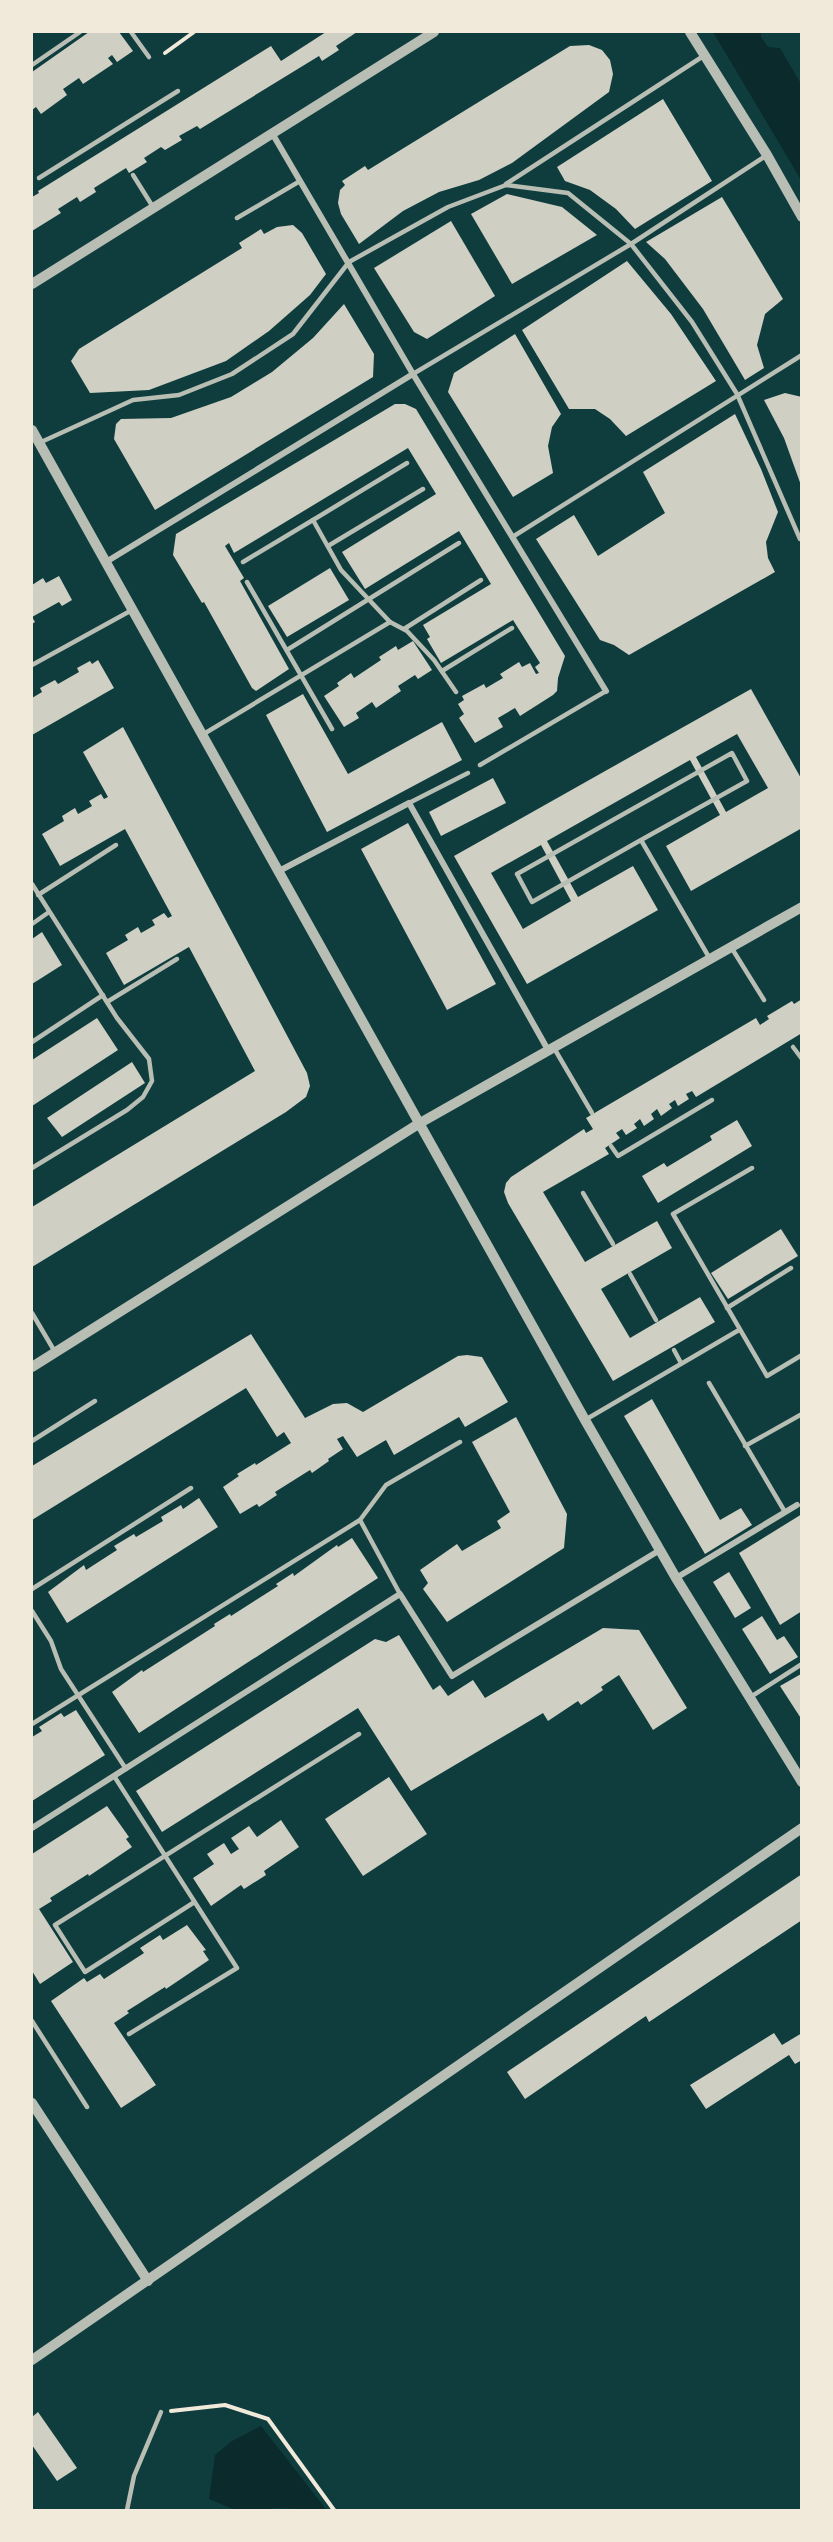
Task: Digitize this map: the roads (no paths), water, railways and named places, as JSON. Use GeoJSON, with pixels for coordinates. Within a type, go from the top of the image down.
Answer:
{"type":"FeatureCollection","features":[{"type":"Feature","properties":{"kind":"street"},"geometry":{"type":"LineString","coordinates":[[32,284],[271,132],[434,32]]}},
{"type":"Feature","properties":{"kind":"street"},"geometry":{"type":"LineString","coordinates":[[690,32],[766,155],[801,218]]}},
{"type":"Feature","properties":{"kind":"street"},"geometry":{"type":"LineString","coordinates":[[271,132],[413,374],[514,536],[606,691]]}},
{"type":"Feature","properties":{"kind":"street"},"geometry":{"type":"LineString","coordinates":[[106,562],[413,374]]}},
{"type":"Feature","properties":{"kind":"street"},"geometry":{"type":"LineString","coordinates":[[32,430],[585,1420],[676,1578],[801,1782]]}},
{"type":"Feature","properties":{"kind":"street"},"geometry":{"type":"LineString","coordinates":[[279,871],[409,803],[551,1049]]}},
{"type":"Feature","properties":{"kind":"street"},"geometry":{"type":"LineString","coordinates":[[32,1367],[420,1123],[801,907]]}},
{"type":"Feature","properties":{"kind":"street"},"geometry":{"type":"LineString","coordinates":[[676,1578],[799,1503]]}},
{"type":"Feature","properties":{"kind":"street"},"geometry":{"type":"LineString","coordinates":[[32,1828],[400,1594],[452,1676],[660,1550]]}},
{"type":"Feature","properties":{"kind":"street"},"geometry":{"type":"LineString","coordinates":[[32,2360],[801,1828]]}},
{"type":"Feature","properties":{"kind":"street"},"geometry":{"type":"LineString","coordinates":[[32,2103],[148,2281]]}},
{"type":"Feature","properties":{"kind":"lane"},"geometry":{"type":"LineString","coordinates":[[32,65],[80,32]]}},
{"type":"Feature","properties":{"kind":"lane"},"geometry":{"type":"LineString","coordinates":[[134,33],[149,57]]}},
{"type":"Feature","properties":{"kind":"lane"},"geometry":{"type":"LineString","coordinates":[[39,443],[133,400],[179,395],[232,374],[293,334],[349,262],[447,207],[506,184],[705,55]]}},
{"type":"Feature","properties":{"kind":"lane"},"geometry":{"type":"LineString","coordinates":[[39,178],[178,91]]}},
{"type":"Feature","properties":{"kind":"lane"},"geometry":{"type":"LineString","coordinates":[[108,136],[112,144]]}},
{"type":"Feature","properties":{"kind":"lane"},"geometry":{"type":"LineString","coordinates":[[413,374],[631,244],[766,155]]}},
{"type":"Feature","properties":{"kind":"lane"},"geometry":{"type":"LineString","coordinates":[[133,175],[153,207]]}},
{"type":"Feature","properties":{"kind":"lane"},"geometry":{"type":"LineString","coordinates":[[237,218],[300,181]]}},
{"type":"Feature","properties":{"kind":"lane"},"geometry":{"type":"LineString","coordinates":[[506,184],[568,193],[631,244],[692,322],[737,394],[800,539]]}},
{"type":"Feature","properties":{"kind":"lane"},"geometry":{"type":"LineString","coordinates":[[514,536],[801,355]]}},
{"type":"Feature","properties":{"kind":"lane"},"geometry":{"type":"LineString","coordinates":[[243,562],[407,463]]}},
{"type":"Feature","properties":{"kind":"lane"},"geometry":{"type":"LineString","coordinates":[[328,546],[423,489]]}},
{"type":"Feature","properties":{"kind":"lane"},"geometry":{"type":"LineString","coordinates":[[313,520],[341,570],[390,622],[404,629],[442,671],[456,692]]}},
{"type":"Feature","properties":{"kind":"lane"},"geometry":{"type":"LineString","coordinates":[[287,650],[459,543]]}},
{"type":"Feature","properties":{"kind":"lane"},"geometry":{"type":"LineString","coordinates":[[404,629],[481,580]]}},
{"type":"Feature","properties":{"kind":"lane"},"geometry":{"type":"LineString","coordinates":[[247,582],[332,729]]}},
{"type":"Feature","properties":{"kind":"lane"},"geometry":{"type":"LineString","coordinates":[[32,665],[132,610]]}},
{"type":"Feature","properties":{"kind":"lane"},"geometry":{"type":"LineString","coordinates":[[202,735],[302,677],[390,622]]}},
{"type":"Feature","properties":{"kind":"lane"},"geometry":{"type":"LineString","coordinates":[[442,671],[512,628]]}},
{"type":"Feature","properties":{"kind":"lane"},"geometry":{"type":"LineString","coordinates":[[480,765],[606,691]]}},
{"type":"Feature","properties":{"kind":"lane"},"geometry":{"type":"LineString","coordinates":[[732,753],[747,781],[641,840],[532,902],[517,874],[732,753]]}},
{"type":"Feature","properties":{"kind":"lane"},"geometry":{"type":"LineString","coordinates":[[409,803],[468,772]]}},
{"type":"Feature","properties":{"kind":"lane"},"geometry":{"type":"LineString","coordinates":[[641,840],[710,959]]}},
{"type":"Feature","properties":{"kind":"lane"},"geometry":{"type":"LineString","coordinates":[[38,895],[116,846]]}},
{"type":"Feature","properties":{"kind":"lane"},"geometry":{"type":"LineString","coordinates":[[32,885],[102,995],[149,1059],[152,1081],[142,1097],[127,1110],[32,1168]]}},
{"type":"Feature","properties":{"kind":"lane"},"geometry":{"type":"LineString","coordinates":[[32,924],[49,912]]}},
{"type":"Feature","properties":{"kind":"lane"},"geometry":{"type":"LineString","coordinates":[[731,947],[764,1000]]}},
{"type":"Feature","properties":{"kind":"lane"},"geometry":{"type":"LineString","coordinates":[[107,1002],[177,959]]}},
{"type":"Feature","properties":{"kind":"lane"},"geometry":{"type":"LineString","coordinates":[[32,1042],[102,995]]}},
{"type":"Feature","properties":{"kind":"lane"},"geometry":{"type":"LineString","coordinates":[[793,1047],[801,1059]]}},
{"type":"Feature","properties":{"kind":"lane"},"geometry":{"type":"LineString","coordinates":[[551,1049],[592,1113]]}},
{"type":"Feature","properties":{"kind":"lane"},"geometry":{"type":"LineString","coordinates":[[611,1146],[618,1156],[712,1100]]}},
{"type":"Feature","properties":{"kind":"lane"},"geometry":{"type":"LineString","coordinates":[[752,1168],[673,1214],[767,1376],[801,1355]]}},
{"type":"Feature","properties":{"kind":"lane"},"geometry":{"type":"LineString","coordinates":[[583,1193],[613,1244]]}},
{"type":"Feature","properties":{"kind":"lane"},"geometry":{"type":"LineString","coordinates":[[727,1308],[791,1268]]}},
{"type":"Feature","properties":{"kind":"lane"},"geometry":{"type":"LineString","coordinates":[[630,1274],[656,1320]]}},
{"type":"Feature","properties":{"kind":"lane"},"geometry":{"type":"LineString","coordinates":[[32,1313],[55,1352]]}},
{"type":"Feature","properties":{"kind":"lane"},"geometry":{"type":"LineString","coordinates":[[585,1420],[739,1330]]}},
{"type":"Feature","properties":{"kind":"lane"},"geometry":{"type":"LineString","coordinates":[[674,1350],[681,1363]]}},
{"type":"Feature","properties":{"kind":"lane"},"geometry":{"type":"LineString","coordinates":[[709,1383],[785,1512]]}},
{"type":"Feature","properties":{"kind":"lane"},"geometry":{"type":"LineString","coordinates":[[32,1441],[95,1401]]}},
{"type":"Feature","properties":{"kind":"lane"},"geometry":{"type":"LineString","coordinates":[[745,1446],[801,1414]]}},
{"type":"Feature","properties":{"kind":"lane"},"geometry":{"type":"LineString","coordinates":[[32,1724],[360,1520],[386,1485],[460,1443]]}},
{"type":"Feature","properties":{"kind":"lane"},"geometry":{"type":"LineString","coordinates":[[32,1589],[191,1488]]}},
{"type":"Feature","properties":{"kind":"lane"},"geometry":{"type":"LineString","coordinates":[[360,1520],[400,1594]]}},
{"type":"Feature","properties":{"kind":"lane"},"geometry":{"type":"LineString","coordinates":[[32,1611],[51,1641],[61,1669],[126,1769]]}},
{"type":"Feature","properties":{"kind":"lane"},"geometry":{"type":"LineString","coordinates":[[749,1698],[801,1664]]}},
{"type":"Feature","properties":{"kind":"lane"},"geometry":{"type":"LineString","coordinates":[[193,1903],[85,1972],[54,1925],[359,1734]]}},
{"type":"Feature","properties":{"kind":"lane"},"geometry":{"type":"LineString","coordinates":[[114,1776],[193,1903],[237,1968],[129,2034]]}},
{"type":"Feature","properties":{"kind":"lane"},"geometry":{"type":"LineString","coordinates":[[32,2021],[87,2107]]}},
{"type":"Feature","properties":{"kind":"lane"},"geometry":{"type":"LineString","coordinates":[[127,2511],[134,2476],[161,2412]]}},
{"type":"Feature","properties":{"kind":"water"},"geometry":{"type":"Polygon","coordinates":[[[713,32],[761,32],[761,37],[768,47],[780,48],[801,84],[801,180],[713,32]]]}},
{"type":"Feature","properties":{"kind":"water"},"geometry":{"type":"Polygon","coordinates":[[[261,2426],[326,2510],[273,2508],[235,2510],[209,2499],[215,2455],[232,2441],[261,2426]]]}}]}
